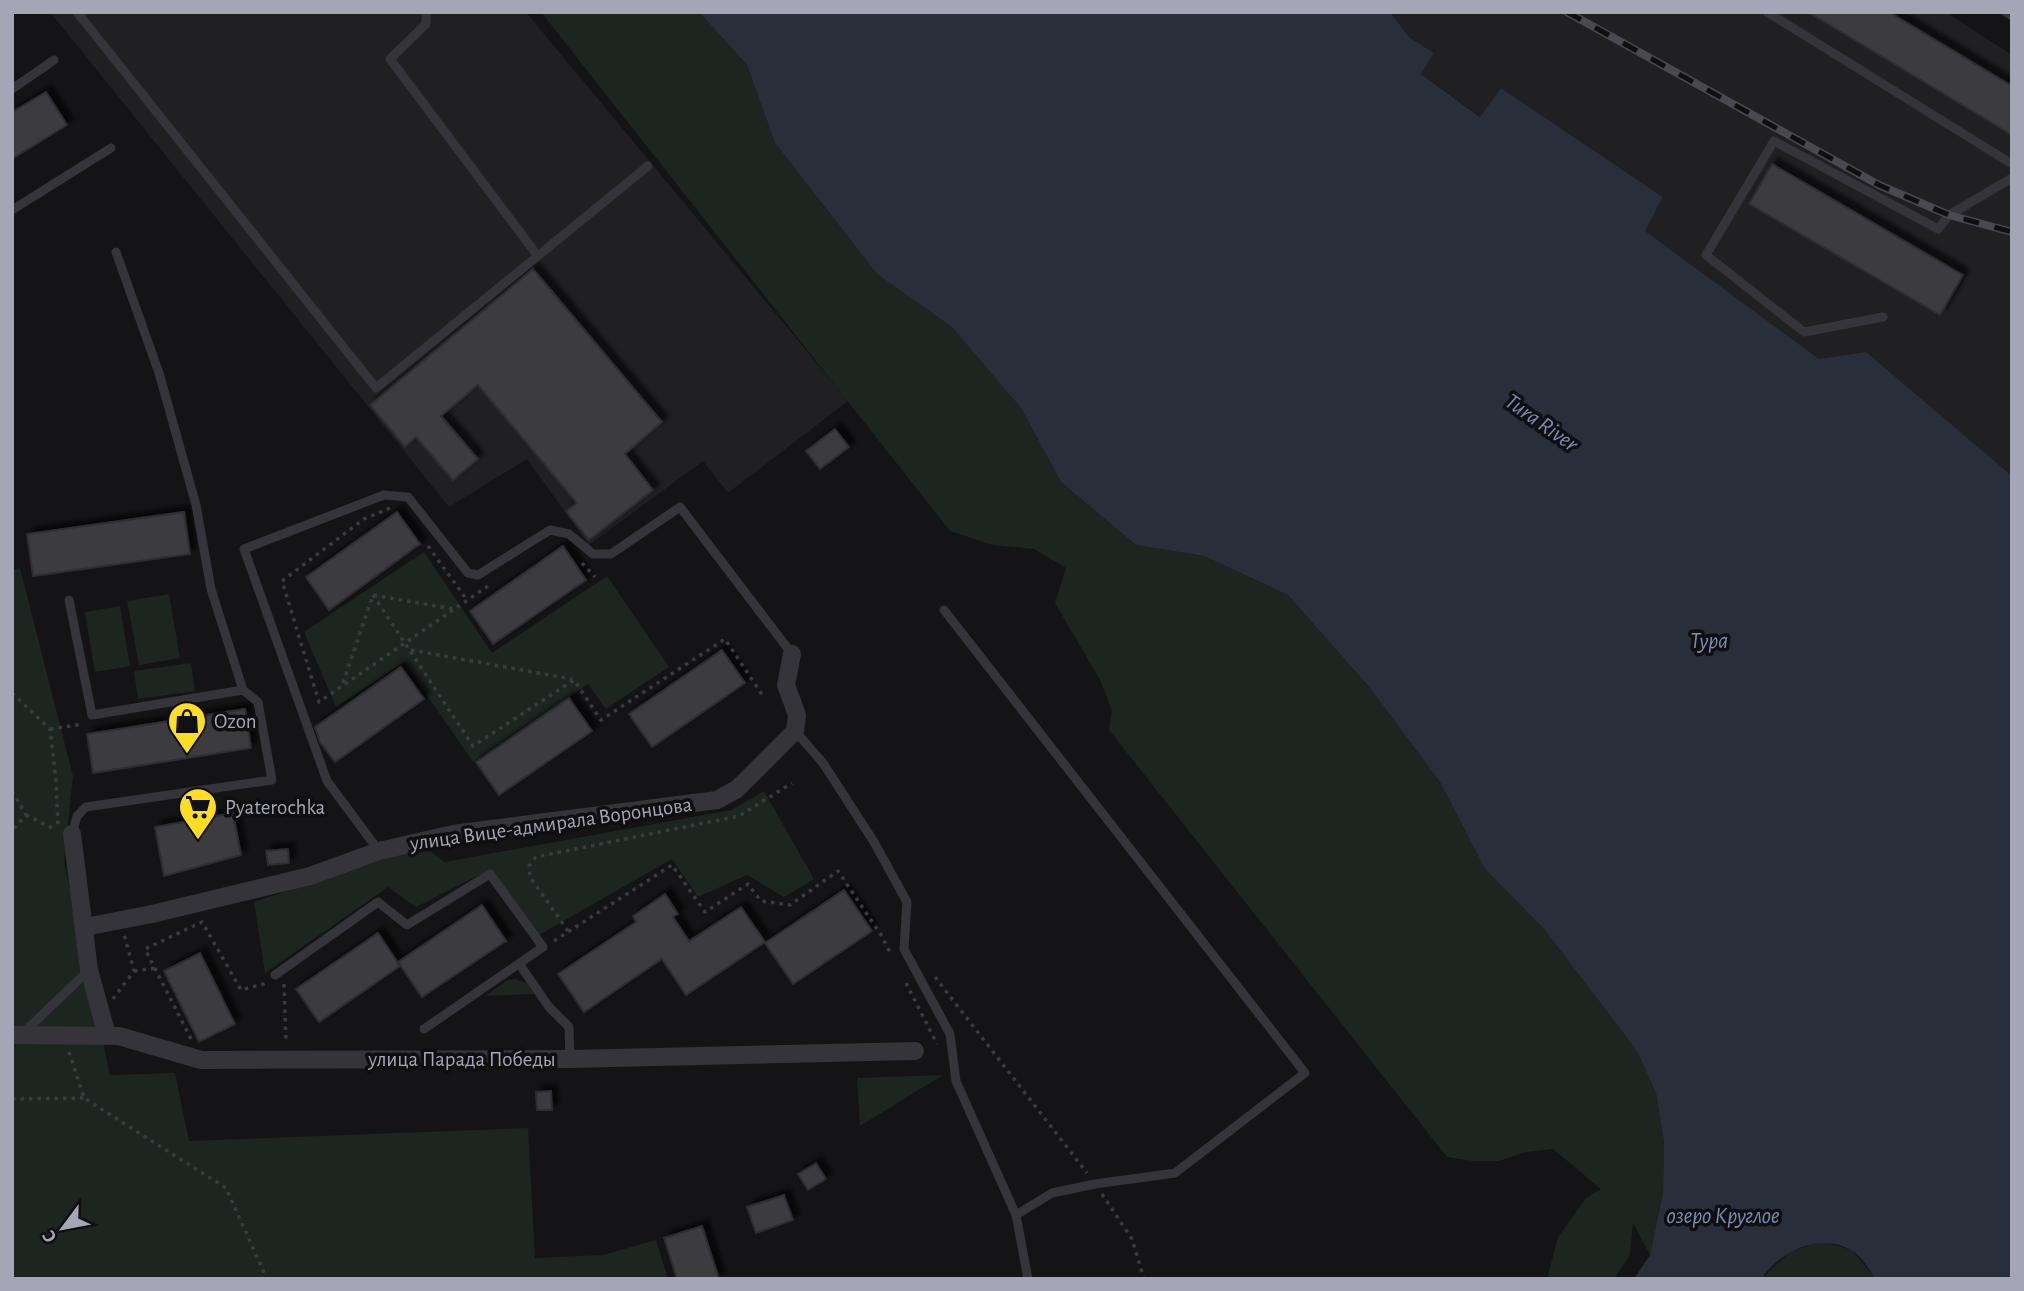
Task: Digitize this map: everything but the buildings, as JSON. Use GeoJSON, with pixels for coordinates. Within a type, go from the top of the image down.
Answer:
{"type":"FeatureCollection","features":[{"type":"Feature","properties":{"kind":"street"},"geometry":{"type":"LineString","coordinates":[[792,654],[786,685],[797,715],[795,731]]}},
{"type":"Feature","properties":{"kind":"street","name":"улица Вице-адмирала Воронцова"},"geometry":{"type":"LineString","coordinates":[[85,927],[310,876],[379,851],[453,834],[717,800],[737,789],[795,731]]}},
{"type":"Feature","properties":{"kind":"street"},"geometry":{"type":"LineString","coordinates":[[72,834],[89,970],[107,1035]]}},
{"type":"Feature","properties":{"kind":"street","name":"улица Парада Победы"},"geometry":{"type":"LineString","coordinates":[[17,1035],[119,1036],[201,1060],[570,1059],[915,1051]]}},
{"type":"Feature","properties":{"kind":"lane"},"geometry":{"type":"LineString","coordinates":[[78,12],[376,387],[649,166]]}},
{"type":"Feature","properties":{"kind":"lane"},"geometry":{"type":"LineString","coordinates":[[426,12],[426,24],[390,59],[537,255]]}},
{"type":"Feature","properties":{"kind":"lane"},"geometry":{"type":"LineString","coordinates":[[1767,12],[2012,164]]}},
{"type":"Feature","properties":{"kind":"lane"},"geometry":{"type":"LineString","coordinates":[[2006,12],[2012,16]]}},
{"type":"Feature","properties":{"kind":"lane"},"geometry":{"type":"LineString","coordinates":[[12,89],[54,60]]}},
{"type":"Feature","properties":{"kind":"lane"},"geometry":{"type":"LineString","coordinates":[[1883,317],[1804,332],[1706,255],[1774,141],[1938,229],[1949,215],[2012,178]]}},
{"type":"Feature","properties":{"kind":"lane"},"geometry":{"type":"LineString","coordinates":[[12,210],[111,148]]}},
{"type":"Feature","properties":{"kind":"lane"},"geometry":{"type":"LineString","coordinates":[[72,834],[77,816],[86,807],[272,780],[258,702],[243,691],[211,589],[196,505],[159,373],[116,252]]}},
{"type":"Feature","properties":{"kind":"lane"},"geometry":{"type":"LineString","coordinates":[[379,851],[327,781],[244,549],[383,495],[408,497],[468,573],[478,575],[550,530],[569,534],[593,554],[611,554],[680,507],[792,654]]}},
{"type":"Feature","properties":{"kind":"lane"},"geometry":{"type":"LineString","coordinates":[[69,600],[92,715],[243,691]]}},
{"type":"Feature","properties":{"kind":"lane"},"geometry":{"type":"LineString","coordinates":[[944,610],[1305,1073],[1175,1173],[1052,1193],[1016,1215]]}},
{"type":"Feature","properties":{"kind":"lane"},"geometry":{"type":"LineString","coordinates":[[795,731],[823,763],[874,842],[907,902],[904,949],[950,1034],[956,1081],[1016,1215],[1028,1279]]}},
{"type":"Feature","properties":{"kind":"lane"},"geometry":{"type":"LineString","coordinates":[[277,978],[378,902],[407,925],[490,874],[543,947],[424,1029]]}},
{"type":"Feature","properties":{"kind":"lane"},"geometry":{"type":"LineString","coordinates":[[520,965],[549,1007],[569,1027],[570,1059]]}},
{"type":"Feature","properties":{"kind":"lane"},"geometry":{"type":"LineString","coordinates":[[17,1035],[89,970]]}},
{"type":"Feature","properties":{"kind":"path"},"geometry":{"type":"LineString","coordinates":[[399,505],[364,520],[282,581],[319,702],[490,585]]}},
{"type":"Feature","properties":{"kind":"path"},"geometry":{"type":"LineString","coordinates":[[421,537],[467,600]]}},
{"type":"Feature","properties":{"kind":"path"},"geometry":{"type":"LineString","coordinates":[[577,558],[595,577]]}},
{"type":"Feature","properties":{"kind":"path"},"geometry":{"type":"LineString","coordinates":[[342,685],[373,595]]}},
{"type":"Feature","properties":{"kind":"path"},"geometry":{"type":"LineString","coordinates":[[373,595],[453,609]]}},
{"type":"Feature","properties":{"kind":"path"},"geometry":{"type":"LineString","coordinates":[[373,595],[473,746],[574,680]]}},
{"type":"Feature","properties":{"kind":"path"},"geometry":{"type":"LineString","coordinates":[[410,650],[574,680],[601,720],[725,639],[763,696]]}},
{"type":"Feature","properties":{"kind":"path"},"geometry":{"type":"LineString","coordinates":[[12,693],[50,729],[59,832],[26,815],[12,791]]}},
{"type":"Feature","properties":{"kind":"path"},"geometry":{"type":"LineString","coordinates":[[50,729],[89,723]]}},
{"type":"Feature","properties":{"kind":"path"},"geometry":{"type":"LineString","coordinates":[[568,932],[530,877],[529,866],[536,857],[738,816],[792,783]]}},
{"type":"Feature","properties":{"kind":"path"},"geometry":{"type":"LineString","coordinates":[[12,831],[26,815]]}},
{"type":"Feature","properties":{"kind":"path"},"geometry":{"type":"LineString","coordinates":[[543,947],[672,865],[705,912],[748,884],[761,901],[790,905],[838,871],[881,935],[893,958]]}},
{"type":"Feature","properties":{"kind":"path"},"geometry":{"type":"LineString","coordinates":[[121,920],[134,971]]}},
{"type":"Feature","properties":{"kind":"path"},"geometry":{"type":"LineString","coordinates":[[201,1060],[145,949],[202,922],[241,990],[277,978],[286,1042]]}},
{"type":"Feature","properties":{"kind":"path"},"geometry":{"type":"LineString","coordinates":[[102,1015],[134,971],[156,968]]}},
{"type":"Feature","properties":{"kind":"path"},"geometry":{"type":"LineString","coordinates":[[929,970],[1095,1184],[1132,1239],[1144,1279]]}},
{"type":"Feature","properties":{"kind":"path"},"geometry":{"type":"LineString","coordinates":[[905,981],[940,1049]]}},
{"type":"Feature","properties":{"kind":"path"},"geometry":{"type":"LineString","coordinates":[[65,1036],[83,1098]]}},
{"type":"Feature","properties":{"kind":"path"},"geometry":{"type":"LineString","coordinates":[[12,1099],[83,1098],[226,1188],[267,1279]]}},
{"type":"Feature","properties":{"kind":"shaded area"},"geometry":{"type":"Polygon","coordinates":[[[50,12],[526,12],[848,401],[728,493],[703,461],[589,545],[527,459],[449,507],[50,12]]]}},
{"type":"Feature","properties":{"kind":"shaded area"},"geometry":{"type":"Polygon","coordinates":[[[541,12],[699,12],[747,65],[775,143],[877,274],[952,326],[1021,408],[1061,482],[1136,545],[1204,556],[1288,595],[1370,688],[1440,782],[1485,869],[1544,929],[1637,1051],[1656,1093],[1664,1142],[1663,1193],[1650,1255],[1633,1223],[1630,1255],[1614,1279],[1547,1279],[1558,1237],[1586,1198],[1601,1189],[1553,1149],[1526,1152],[1499,1161],[1447,1157],[1109,730],[1112,710],[1100,680],[1055,603],[1066,568],[1034,549],[993,545],[950,531],[541,12]]]}},
{"type":"Feature","properties":{"kind":"shaded area"},"geometry":{"type":"Polygon","coordinates":[[[1390,12],[1946,12],[2012,55],[2012,476],[1965,437],[1819,359],[1644,231],[1663,197],[1501,88],[1481,117],[1420,73],[1434,53],[1409,37],[1390,12]]]}},
{"type":"Feature","properties":{"kind":"shaded area"},"geometry":{"type":"Polygon","coordinates":[[[424,552],[492,653],[607,576],[669,667],[606,709],[588,684],[473,762],[404,662],[336,707],[304,632],[424,552]]]}},
{"type":"Feature","properties":{"kind":"shaded area"},"geometry":{"type":"Polygon","coordinates":[[[20,568],[73,776],[64,862],[110,1075],[175,1073],[189,1141],[528,1128],[535,1258],[603,1255],[656,1240],[668,1279],[12,1279],[12,570],[20,568]]]}},
{"type":"Feature","properties":{"kind":"shaded area"},"geometry":{"type":"Polygon","coordinates":[[[169,594],[180,658],[139,665],[127,601],[169,594]]]}},
{"type":"Feature","properties":{"kind":"shaded area"},"geometry":{"type":"Polygon","coordinates":[[[120,606],[130,666],[95,672],[85,612],[120,606]]]}},
{"type":"Feature","properties":{"kind":"shaded area"},"geometry":{"type":"Polygon","coordinates":[[[191,663],[195,691],[138,699],[134,671],[191,663]]]}},
{"type":"Feature","properties":{"kind":"shaded area"},"geometry":{"type":"Polygon","coordinates":[[[764,791],[814,879],[784,897],[747,875],[698,897],[672,859],[539,935],[491,869],[416,907],[388,887],[265,973],[254,902],[424,846],[444,862],[731,810],[764,791]]]}},
{"type":"Feature","properties":{"kind":"shaded area"},"geometry":{"type":"Polygon","coordinates":[[[515,979],[527,983],[534,994],[485,996],[506,981],[515,979]]]}},
{"type":"Feature","properties":{"kind":"shaded area"},"geometry":{"type":"Polygon","coordinates":[[[943,1075],[860,1126],[857,1078],[943,1075]]]}},
{"type":"Feature","properties":{"kind":"shaded area"},"geometry":{"type":"Polygon","coordinates":[[[1821,1241],[1852,1250],[1876,1279],[1761,1279],[1790,1252],[1821,1241]]]}},
{"type":"Feature","properties":{"kind":"water","name":"Тура"},"geometry":{"type":"Polygon","coordinates":[[[699,12],[1390,12],[1409,37],[1434,53],[1421,74],[1480,117],[1501,88],[1663,197],[1645,231],[1819,359],[1866,352],[2012,476],[2012,1279],[1876,1279],[1855,1252],[1827,1243],[1802,1247],[1790,1253],[1779,1260],[1761,1279],[1634,1279],[1650,1255],[1663,1193],[1664,1142],[1656,1093],[1637,1051],[1544,929],[1485,869],[1440,782],[1370,688],[1288,595],[1204,556],[1136,545],[1061,482],[1021,408],[952,327],[877,274],[775,143],[747,65],[699,12]]]}},
{"type":"Feature","properties":{"kind":"railway"},"geometry":{"type":"LineString","coordinates":[[1567,12],[1879,185],[1949,215],[2012,232]]}},
{"type":"Feature","properties":{"kind":"place","name":"Ozon"},"geometry":{"type":"Point","coordinates":[187,755]}},
{"type":"Feature","properties":{"kind":"place","name":"Pyaterochka"},"geometry":{"type":"Point","coordinates":[198,841]}},
{"type":"Feature","properties":{"kind":"water label","name":"Tura River"},"geometry":{"type":"Point","coordinates":[1541,423]}},
{"type":"Feature","properties":{"kind":"water label","name":"озеро Круглое"},"geometry":{"type":"Point","coordinates":[1723,1216]}}]}
